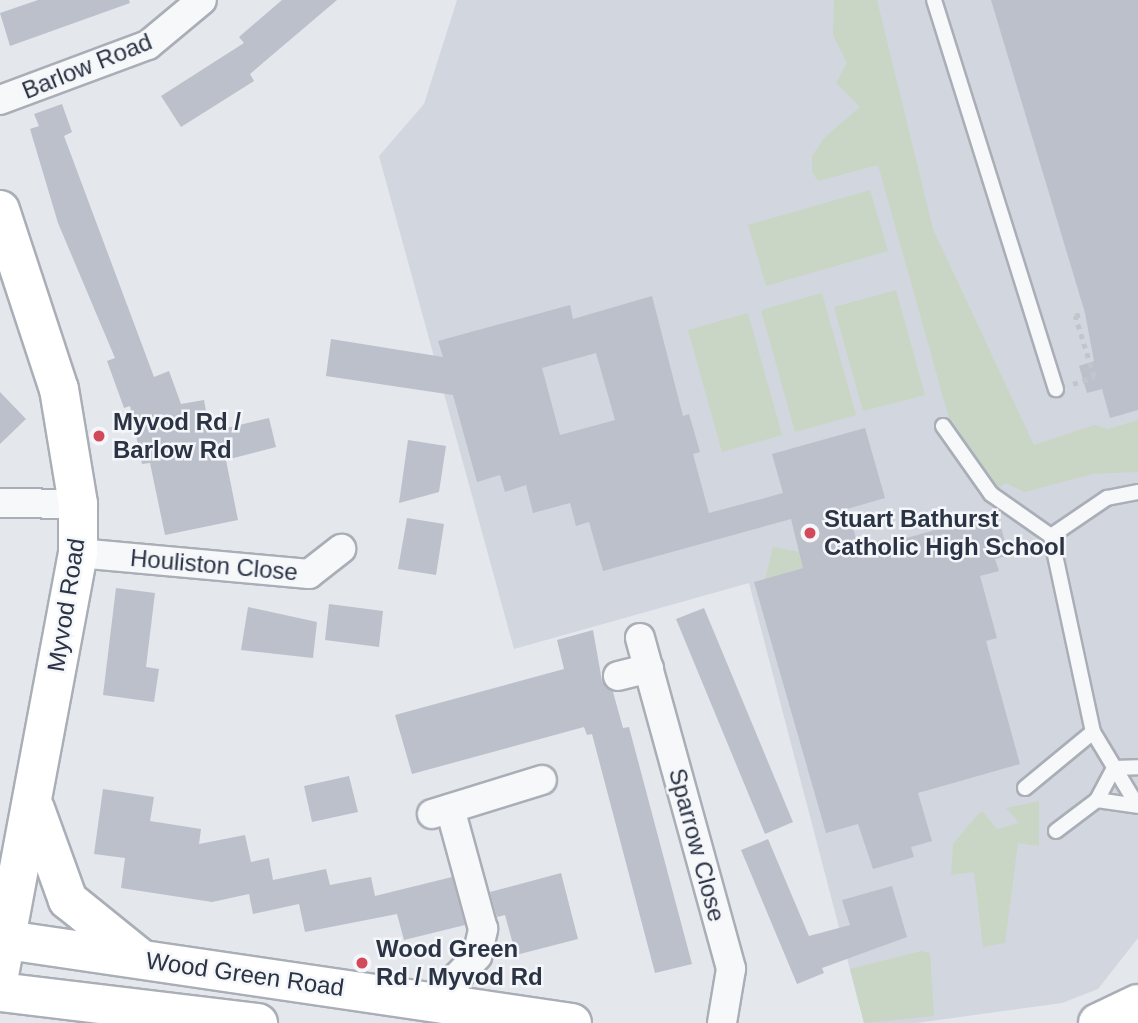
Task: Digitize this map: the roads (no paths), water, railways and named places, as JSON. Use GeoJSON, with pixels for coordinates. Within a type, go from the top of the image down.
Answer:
{"type":"FeatureCollection","features":[{"type":"Feature","properties":{"kind":"main road","name":"Myvod Road"},"geometry":{"type":"LineString","coordinates":[[0,210],[59,389],[78,504],[78,553],[33,800],[2,949]]}},
{"type":"Feature","properties":{"kind":"main road","name":"Myvod Road"},"geometry":{"type":"LineString","coordinates":[[33,800],[41,838],[68,900],[139,958]]}},
{"type":"Feature","properties":{"kind":"main road","name":"Wood Green Road"},"geometry":{"type":"LineString","coordinates":[[2,949],[139,958],[572,1023]]}},
{"type":"Feature","properties":{"kind":"main road","name":"Wood Green Road"},"geometry":{"type":"LineString","coordinates":[[0,992],[258,1023]]}},
{"type":"Feature","properties":{"kind":"main road"},"geometry":{"type":"LineString","coordinates":[[1098,1023],[1138,1004]]}},
{"type":"Feature","properties":{"kind":"street","name":"Barlow Road"},"geometry":{"type":"LineString","coordinates":[[0,100],[148,45],[202,0]]}},
{"type":"Feature","properties":{"kind":"street"},"geometry":{"type":"LineString","coordinates":[[0,503],[78,504]]}},
{"type":"Feature","properties":{"kind":"street","name":"Houliston Close"},"geometry":{"type":"LineString","coordinates":[[78,553],[309,574],[341,549]]}},
{"type":"Feature","properties":{"kind":"street","name":"Sparrow Close"},"geometry":{"type":"LineString","coordinates":[[640,638],[731,969],[722,1023]]}},
{"type":"Feature","properties":{"kind":"street"},"geometry":{"type":"LineString","coordinates":[[618,676],[649,668]]}},
{"type":"Feature","properties":{"kind":"street"},"geometry":{"type":"LineString","coordinates":[[449,1004],[458,976],[477,956],[483,929],[441,811],[542,780]]}},
{"type":"Feature","properties":{"kind":"lane"},"geometry":{"type":"LineString","coordinates":[[934,0],[1056,389]]}},
{"type":"Feature","properties":{"kind":"lane"},"geometry":{"type":"LineString","coordinates":[[943,426],[992,494],[1051,536],[1093,732],[1137,806]]}},
{"type":"Feature","properties":{"kind":"lane"},"geometry":{"type":"LineString","coordinates":[[1051,536],[1107,498],[1138,492]]}},
{"type":"Feature","properties":{"kind":"lane"},"geometry":{"type":"LineString","coordinates":[[1025,788],[1093,732]]}},
{"type":"Feature","properties":{"kind":"lane"},"geometry":{"type":"LineString","coordinates":[[1114,768],[1138,767]]}},
{"type":"Feature","properties":{"kind":"lane"},"geometry":{"type":"LineString","coordinates":[[1056,831],[1097,800],[1114,768]]}},
{"type":"Feature","properties":{"kind":"lane"},"geometry":{"type":"LineString","coordinates":[[1097,800],[1137,806]]}},
{"type":"Feature","properties":{"kind":"place","name":"Myvod Rd / Barlow Rd"},"geometry":{"type":"Point","coordinates":[99,436]}},
{"type":"Feature","properties":{"kind":"place","name":"Stuart Bathurst Catholic High School"},"geometry":{"type":"Point","coordinates":[810,533]}},
{"type":"Feature","properties":{"kind":"place","name":"Wood Green Rd / Myvod Rd"},"geometry":{"type":"Point","coordinates":[362,963]}}]}
